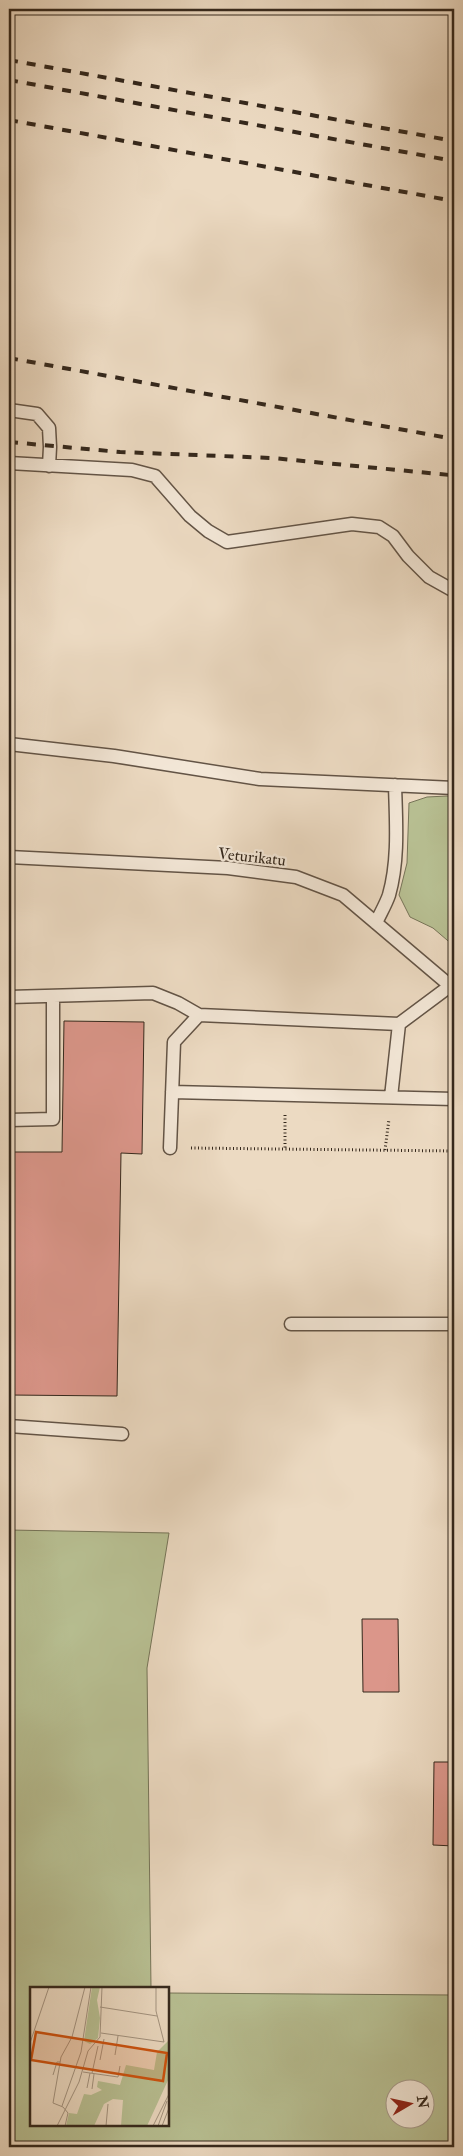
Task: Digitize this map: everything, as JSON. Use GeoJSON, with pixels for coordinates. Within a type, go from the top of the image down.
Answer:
{"type":"FeatureCollection","features":[{"type":"Feature","properties":{"kind":"lane"},"geometry":{"type":"LineString","coordinates":[[9,410],[37,414],[49,428],[49,466]]}},
{"type":"Feature","properties":{"kind":"lane"},"geometry":{"type":"LineString","coordinates":[[9,463],[132,470],[155,476],[190,516],[208,531],[227,542],[352,524],[379,527],[393,536],[408,556],[430,577],[454,591]]}},
{"type":"Feature","properties":{"kind":"lane"},"geometry":{"type":"LineString","coordinates":[[9,744],[114,756],[260,779],[454,788]]}},
{"type":"Feature","properties":{"kind":"lane"},"geometry":{"type":"LineString","coordinates":[[376,923],[389,895],[394,862],[397,825],[395,785]]}},
{"type":"Feature","properties":{"kind":"lane","name":"Veturikatu"},"geometry":{"type":"LineString","coordinates":[[9,857],[228,868],[296,877],[343,895],[452,988]]}},
{"type":"Feature","properties":{"kind":"lane"},"geometry":{"type":"LineString","coordinates":[[9,997],[153,993],[199,1014],[399,1024],[452,988]]}},
{"type":"Feature","properties":{"kind":"lane"},"geometry":{"type":"LineString","coordinates":[[9,1120],[53,1119],[52,996]]}},
{"type":"Feature","properties":{"kind":"lane"},"geometry":{"type":"LineString","coordinates":[[170,1148],[174,1042],[199,1014]]}},
{"type":"Feature","properties":{"kind":"lane"},"geometry":{"type":"LineString","coordinates":[[392,1097],[399,1024]]}},
{"type":"Feature","properties":{"kind":"lane"},"geometry":{"type":"LineString","coordinates":[[172,1092],[454,1099]]}},
{"type":"Feature","properties":{"kind":"lane"},"geometry":{"type":"LineString","coordinates":[[291,1324],[454,1324]]}},
{"type":"Feature","properties":{"kind":"lane"},"geometry":{"type":"LineString","coordinates":[[9,1426],[122,1434]]}},
{"type":"Feature","properties":{"kind":"path"},"geometry":{"type":"LineString","coordinates":[[285,1095],[286,1149]]}},
{"type":"Feature","properties":{"kind":"path"},"geometry":{"type":"LineString","coordinates":[[385,1150],[392,1097]]}},
{"type":"Feature","properties":{"kind":"path"},"geometry":{"type":"LineString","coordinates":[[170,1148],[454,1151]]}},
{"type":"Feature","properties":{"kind":"green space"},"geometry":{"type":"Polygon","coordinates":[[[427,797],[454,797],[454,946],[433,928],[410,917],[399,895],[407,863],[409,803],[427,797]]]}},
{"type":"Feature","properties":{"kind":"green space"},"geometry":{"type":"Polygon","coordinates":[[[9,1530],[169,1533],[147,1668],[151,1987],[30,1987],[30,2126],[169,2126],[169,1993],[451,1995],[454,1997],[454,2147],[9,2147],[9,1530]]]}},
{"type":"Feature","properties":{"kind":"building"},"geometry":{"type":"Polygon","coordinates":[[[64,1021],[144,1022],[142,1154],[121,1153],[117,1396],[9,1395],[9,1152],[62,1152],[64,1021]]]}},
{"type":"Feature","properties":{"kind":"building"},"geometry":{"type":"Polygon","coordinates":[[[362,1619],[398,1619],[399,1692],[363,1692],[362,1619]]]}},
{"type":"Feature","properties":{"kind":"building"},"geometry":{"type":"Polygon","coordinates":[[[434,1762],[454,1762],[454,1846],[433,1845],[434,1762]]]}},
{"type":"Feature","properties":{"kind":"railway"},"geometry":{"type":"LineString","coordinates":[[9,60],[454,141]]}},
{"type":"Feature","properties":{"kind":"railway"},"geometry":{"type":"LineString","coordinates":[[9,80],[454,161]]}},
{"type":"Feature","properties":{"kind":"railway"},"geometry":{"type":"LineString","coordinates":[[9,120],[454,201]]}},
{"type":"Feature","properties":{"kind":"railway"},"geometry":{"type":"LineString","coordinates":[[9,358],[454,439]]}},
{"type":"Feature","properties":{"kind":"railway"},"geometry":{"type":"LineString","coordinates":[[9,442],[120,452],[272,458],[450,475]]}}]}
